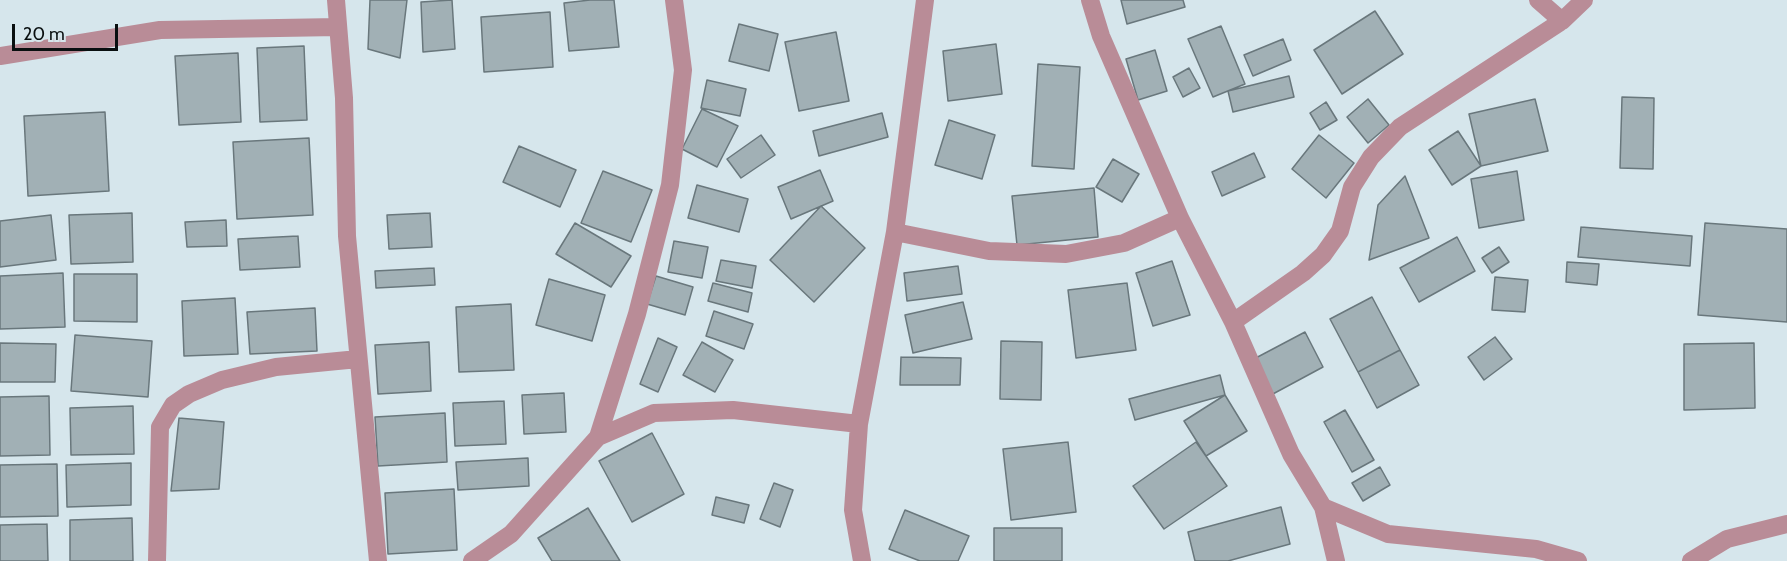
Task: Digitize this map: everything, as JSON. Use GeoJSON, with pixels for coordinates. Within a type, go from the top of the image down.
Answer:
{"type":"FeatureCollection","features":[{"type":"Feature","properties":{"kind":"street"},"geometry":{"type":"LineString","coordinates":[[336,0],[347,236],[378,561]]}},
{"type":"Feature","properties":{"kind":"street"},"geometry":{"type":"LineString","coordinates":[[472,561],[512,534],[598,437],[637,314],[670,184],[683,70],[674,0]]}},
{"type":"Feature","properties":{"kind":"street"},"geometry":{"type":"LineString","coordinates":[[862,561],[853,510],[859,424],[895,232],[925,0]]}},
{"type":"Feature","properties":{"kind":"street"},"geometry":{"type":"LineString","coordinates":[[1090,0],[1101,36],[1180,218],[1233,322],[1291,454],[1323,507],[1336,561]]}},
{"type":"Feature","properties":{"kind":"street"},"geometry":{"type":"LineString","coordinates":[[1538,0],[1562,21]]}},
{"type":"Feature","properties":{"kind":"street"},"geometry":{"type":"LineString","coordinates":[[1233,322],[1303,273],[1323,255],[1340,231],[1352,187],[1371,157],[1400,127],[1562,21],[1584,0]]}},
{"type":"Feature","properties":{"kind":"street"},"geometry":{"type":"LineString","coordinates":[[0,56],[160,30],[338,27]]}},
{"type":"Feature","properties":{"kind":"street"},"geometry":{"type":"LineString","coordinates":[[895,232],[989,251],[1066,254],[1124,243],[1180,218]]}},
{"type":"Feature","properties":{"kind":"street"},"geometry":{"type":"LineString","coordinates":[[157,561],[160,427],[173,405],[189,394],[222,380],[276,367],[358,359]]}},
{"type":"Feature","properties":{"kind":"street"},"geometry":{"type":"LineString","coordinates":[[598,437],[654,413],[733,410],[859,424]]}},
{"type":"Feature","properties":{"kind":"street"},"geometry":{"type":"LineString","coordinates":[[1323,507],[1388,534],[1536,549],[1578,561]]}},
{"type":"Feature","properties":{"kind":"street"},"geometry":{"type":"LineString","coordinates":[[1691,561],[1727,539],[1787,524]]}},
{"type":"Feature","properties":{"kind":"building"},"geometry":{"type":"Polygon","coordinates":[[[370,0],[407,0],[400,58],[368,49],[370,0]]]}},
{"type":"Feature","properties":{"kind":"building"},"geometry":{"type":"Polygon","coordinates":[[[452,0],[455,49],[423,52],[421,2],[452,0]]]}},
{"type":"Feature","properties":{"kind":"building"},"geometry":{"type":"Polygon","coordinates":[[[614,0],[619,47],[569,51],[564,3],[614,0]]]}},
{"type":"Feature","properties":{"kind":"building"},"geometry":{"type":"Polygon","coordinates":[[[1121,0],[1183,0],[1185,7],[1127,24],[1121,0]]]}},
{"type":"Feature","properties":{"kind":"building"},"geometry":{"type":"Polygon","coordinates":[[[1375,11],[1403,54],[1342,94],[1314,50],[1375,11]]]}},
{"type":"Feature","properties":{"kind":"building"},"geometry":{"type":"Polygon","coordinates":[[[550,12],[553,67],[484,72],[481,17],[550,12]]]}},
{"type":"Feature","properties":{"kind":"building"},"geometry":{"type":"Polygon","coordinates":[[[739,24],[778,34],[769,71],[729,61],[739,24]]]}},
{"type":"Feature","properties":{"kind":"building"},"geometry":{"type":"Polygon","coordinates":[[[1221,26],[1245,84],[1213,97],[1188,39],[1221,26]]]}},
{"type":"Feature","properties":{"kind":"building"},"geometry":{"type":"Polygon","coordinates":[[[836,32],[849,101],[799,111],[785,42],[836,32]]]}},
{"type":"Feature","properties":{"kind":"building"},"geometry":{"type":"Polygon","coordinates":[[[1283,39],[1291,60],[1253,76],[1244,55],[1283,39]]]}},
{"type":"Feature","properties":{"kind":"building"},"geometry":{"type":"Polygon","coordinates":[[[996,44],[1002,94],[948,101],[943,51],[996,44]]]}},
{"type":"Feature","properties":{"kind":"building"},"geometry":{"type":"Polygon","coordinates":[[[304,46],[307,120],[260,122],[257,48],[304,46]]]}},
{"type":"Feature","properties":{"kind":"building"},"geometry":{"type":"Polygon","coordinates":[[[1155,50],[1167,91],[1138,100],[1126,59],[1155,50]]]}},
{"type":"Feature","properties":{"kind":"building"},"geometry":{"type":"Polygon","coordinates":[[[238,53],[241,122],[179,125],[175,56],[238,53]]]}},
{"type":"Feature","properties":{"kind":"building"},"geometry":{"type":"Polygon","coordinates":[[[1038,64],[1080,67],[1074,169],[1032,166],[1038,64]]]}},
{"type":"Feature","properties":{"kind":"building"},"geometry":{"type":"Polygon","coordinates":[[[1189,68],[1200,88],[1183,97],[1173,77],[1189,68]]]}},
{"type":"Feature","properties":{"kind":"building"},"geometry":{"type":"Polygon","coordinates":[[[1289,76],[1294,97],[1233,112],[1228,91],[1289,76]]]}},
{"type":"Feature","properties":{"kind":"building"},"geometry":{"type":"Polygon","coordinates":[[[707,80],[746,89],[740,116],[701,108],[707,80]]]}},
{"type":"Feature","properties":{"kind":"building"},"geometry":{"type":"Polygon","coordinates":[[[1622,97],[1654,98],[1653,169],[1620,168],[1622,97]]]}},
{"type":"Feature","properties":{"kind":"building"},"geometry":{"type":"Polygon","coordinates":[[[1368,99],[1389,125],[1368,143],[1347,117],[1368,99]]]}},
{"type":"Feature","properties":{"kind":"building"},"geometry":{"type":"Polygon","coordinates":[[[1535,99],[1548,151],[1481,166],[1469,114],[1535,99]]]}},
{"type":"Feature","properties":{"kind":"building"},"geometry":{"type":"Polygon","coordinates":[[[1326,102],[1337,120],[1320,130],[1310,113],[1326,102]]]}},
{"type":"Feature","properties":{"kind":"building"},"geometry":{"type":"Polygon","coordinates":[[[702,109],[738,126],[717,167],[682,149],[702,109]]]}},
{"type":"Feature","properties":{"kind":"building"},"geometry":{"type":"Polygon","coordinates":[[[105,112],[109,191],[28,196],[24,116],[105,112]]]}},
{"type":"Feature","properties":{"kind":"building"},"geometry":{"type":"Polygon","coordinates":[[[882,113],[888,137],[819,156],[813,131],[882,113]]]}},
{"type":"Feature","properties":{"kind":"building"},"geometry":{"type":"Polygon","coordinates":[[[949,120],[995,135],[982,179],[935,165],[949,120]]]}},
{"type":"Feature","properties":{"kind":"building"},"geometry":{"type":"Polygon","coordinates":[[[1458,131],[1481,166],[1452,185],[1429,150],[1458,131]]]}},
{"type":"Feature","properties":{"kind":"building"},"geometry":{"type":"Polygon","coordinates":[[[761,135],[775,155],[741,178],[727,159],[761,135]]]}},
{"type":"Feature","properties":{"kind":"building"},"geometry":{"type":"Polygon","coordinates":[[[1319,135],[1354,163],[1326,198],[1292,169],[1319,135]]]}},
{"type":"Feature","properties":{"kind":"building"},"geometry":{"type":"Polygon","coordinates":[[[309,138],[313,215],[237,219],[233,142],[309,138]]]}},
{"type":"Feature","properties":{"kind":"building"},"geometry":{"type":"Polygon","coordinates":[[[519,146],[576,170],[560,207],[503,182],[519,146]]]}},
{"type":"Feature","properties":{"kind":"building"},"geometry":{"type":"Polygon","coordinates":[[[1254,153],[1265,177],[1222,196],[1212,172],[1254,153]]]}},
{"type":"Feature","properties":{"kind":"building"},"geometry":{"type":"Polygon","coordinates":[[[1113,159],[1139,174],[1122,202],[1096,187],[1113,159]]]}},
{"type":"Feature","properties":{"kind":"building"},"geometry":{"type":"Polygon","coordinates":[[[820,170],[833,201],[791,219],[778,187],[820,170]]]}},
{"type":"Feature","properties":{"kind":"building"},"geometry":{"type":"Polygon","coordinates":[[[603,171],[652,190],[631,242],[581,223],[603,171]]]}},
{"type":"Feature","properties":{"kind":"building"},"geometry":{"type":"Polygon","coordinates":[[[1517,171],[1524,220],[1479,228],[1471,179],[1517,171]]]}},
{"type":"Feature","properties":{"kind":"building"},"geometry":{"type":"Polygon","coordinates":[[[1405,176],[1429,238],[1369,260],[1378,205],[1405,176]]]}},
{"type":"Feature","properties":{"kind":"building"},"geometry":{"type":"Polygon","coordinates":[[[697,185],[748,199],[739,232],[688,218],[697,185]]]}},
{"type":"Feature","properties":{"kind":"building"},"geometry":{"type":"Polygon","coordinates":[[[1094,188],[1098,237],[1017,245],[1012,196],[1094,188]]]}},
{"type":"Feature","properties":{"kind":"building"},"geometry":{"type":"Polygon","coordinates":[[[821,206],[865,248],[814,302],[770,260],[821,206]]]}},
{"type":"Feature","properties":{"kind":"building"},"geometry":{"type":"Polygon","coordinates":[[[132,213],[133,262],[71,264],[69,215],[132,213]]]}},
{"type":"Feature","properties":{"kind":"building"},"geometry":{"type":"Polygon","coordinates":[[[430,213],[432,247],[389,249],[387,215],[430,213]]]}},
{"type":"Feature","properties":{"kind":"building"},"geometry":{"type":"Polygon","coordinates":[[[51,215],[56,260],[0,267],[0,221],[51,215]]]}},
{"type":"Feature","properties":{"kind":"building"},"geometry":{"type":"Polygon","coordinates":[[[226,220],[227,246],[187,247],[185,222],[226,220]]]}},
{"type":"Feature","properties":{"kind":"building"},"geometry":{"type":"Polygon","coordinates":[[[575,223],[631,256],[611,287],[556,254],[575,223]]]}},
{"type":"Feature","properties":{"kind":"building"},"geometry":{"type":"Polygon","coordinates":[[[1705,223],[1787,229],[1787,322],[1698,315],[1705,223]]]}},
{"type":"Feature","properties":{"kind":"building"},"geometry":{"type":"Polygon","coordinates":[[[1581,227],[1692,236],[1690,266],[1578,257],[1581,227]]]}},
{"type":"Feature","properties":{"kind":"building"},"geometry":{"type":"Polygon","coordinates":[[[298,236],[300,267],[240,270],[238,239],[298,236]]]}},
{"type":"Feature","properties":{"kind":"building"},"geometry":{"type":"Polygon","coordinates":[[[1457,237],[1475,271],[1419,302],[1400,268],[1457,237]]]}},
{"type":"Feature","properties":{"kind":"building"},"geometry":{"type":"Polygon","coordinates":[[[674,241],[708,247],[702,278],[668,272],[674,241]]]}},
{"type":"Feature","properties":{"kind":"building"},"geometry":{"type":"Polygon","coordinates":[[[1499,247],[1509,262],[1492,273],[1482,258],[1499,247]]]}},
{"type":"Feature","properties":{"kind":"building"},"geometry":{"type":"Polygon","coordinates":[[[721,260],[756,266],[752,288],[716,281],[721,260]]]}},
{"type":"Feature","properties":{"kind":"building"},"geometry":{"type":"Polygon","coordinates":[[[1172,261],[1190,315],[1153,326],[1136,273],[1172,261]]]}},
{"type":"Feature","properties":{"kind":"building"},"geometry":{"type":"Polygon","coordinates":[[[1567,262],[1599,264],[1597,285],[1566,282],[1567,262]]]}},
{"type":"Feature","properties":{"kind":"building"},"geometry":{"type":"Polygon","coordinates":[[[958,266],[962,294],[907,301],[904,273],[958,266]]]}},
{"type":"Feature","properties":{"kind":"building"},"geometry":{"type":"Polygon","coordinates":[[[434,268],[435,285],[376,288],[375,271],[434,268]]]}},
{"type":"Feature","properties":{"kind":"building"},"geometry":{"type":"Polygon","coordinates":[[[63,273],[65,327],[0,329],[0,276],[63,273]]]}},
{"type":"Feature","properties":{"kind":"building"},"geometry":{"type":"Polygon","coordinates":[[[74,274],[137,274],[137,322],[74,321],[74,274]]]}},
{"type":"Feature","properties":{"kind":"building"},"geometry":{"type":"Polygon","coordinates":[[[656,276],[693,287],[685,315],[647,304],[656,276]]]}},
{"type":"Feature","properties":{"kind":"building"},"geometry":{"type":"Polygon","coordinates":[[[1495,277],[1528,280],[1525,312],[1492,310],[1495,277]]]}},
{"type":"Feature","properties":{"kind":"building"},"geometry":{"type":"Polygon","coordinates":[[[549,279],[605,295],[592,341],[536,325],[549,279]]]}},
{"type":"Feature","properties":{"kind":"building"},"geometry":{"type":"Polygon","coordinates":[[[713,283],[752,293],[748,312],[708,301],[713,283]]]}},
{"type":"Feature","properties":{"kind":"building"},"geometry":{"type":"Polygon","coordinates":[[[1127,283],[1136,350],[1076,358],[1068,290],[1127,283]]]}},
{"type":"Feature","properties":{"kind":"building"},"geometry":{"type":"Polygon","coordinates":[[[1372,297],[1400,350],[1358,372],[1330,319],[1372,297]]]}},
{"type":"Feature","properties":{"kind":"building"},"geometry":{"type":"Polygon","coordinates":[[[235,298],[238,354],[184,356],[182,301],[235,298]]]}},
{"type":"Feature","properties":{"kind":"building"},"geometry":{"type":"Polygon","coordinates":[[[963,302],[972,339],[913,353],[905,315],[963,302]]]}},
{"type":"Feature","properties":{"kind":"building"},"geometry":{"type":"Polygon","coordinates":[[[511,304],[514,370],[459,372],[456,307],[511,304]]]}},
{"type":"Feature","properties":{"kind":"building"},"geometry":{"type":"Polygon","coordinates":[[[315,308],[317,351],[250,354],[247,312],[315,308]]]}},
{"type":"Feature","properties":{"kind":"building"},"geometry":{"type":"Polygon","coordinates":[[[714,311],[753,324],[744,349],[706,336],[714,311]]]}},
{"type":"Feature","properties":{"kind":"building"},"geometry":{"type":"Polygon","coordinates":[[[1305,332],[1323,367],[1271,395],[1252,360],[1305,332]]]}},
{"type":"Feature","properties":{"kind":"building"},"geometry":{"type":"Polygon","coordinates":[[[75,335],[152,341],[148,397],[71,391],[75,335]]]}},
{"type":"Feature","properties":{"kind":"building"},"geometry":{"type":"Polygon","coordinates":[[[1495,337],[1512,359],[1484,380],[1468,357],[1495,337]]]}},
{"type":"Feature","properties":{"kind":"building"},"geometry":{"type":"Polygon","coordinates":[[[658,338],[677,347],[658,392],[640,384],[658,338]]]}},
{"type":"Feature","properties":{"kind":"building"},"geometry":{"type":"Polygon","coordinates":[[[1001,341],[1042,342],[1041,400],[1000,399],[1001,341]]]}},
{"type":"Feature","properties":{"kind":"building"},"geometry":{"type":"Polygon","coordinates":[[[429,342],[431,391],[378,394],[375,345],[429,342]]]}},
{"type":"Feature","properties":{"kind":"building"},"geometry":{"type":"Polygon","coordinates":[[[702,342],[733,360],[715,392],[683,375],[702,342]]]}},
{"type":"Feature","properties":{"kind":"building"},"geometry":{"type":"Polygon","coordinates":[[[0,343],[56,344],[55,382],[0,382],[0,343]]]}},
{"type":"Feature","properties":{"kind":"building"},"geometry":{"type":"Polygon","coordinates":[[[1754,343],[1755,408],[1684,410],[1684,344],[1754,343]]]}},
{"type":"Feature","properties":{"kind":"building"},"geometry":{"type":"Polygon","coordinates":[[[1400,350],[1419,385],[1377,408],[1358,372],[1400,350]]]}},
{"type":"Feature","properties":{"kind":"building"},"geometry":{"type":"Polygon","coordinates":[[[901,357],[961,358],[960,385],[900,385],[901,357]]]}},
{"type":"Feature","properties":{"kind":"building"},"geometry":{"type":"Polygon","coordinates":[[[1220,375],[1225,395],[1135,420],[1129,399],[1220,375]]]}},
{"type":"Feature","properties":{"kind":"building"},"geometry":{"type":"Polygon","coordinates":[[[564,393],[566,432],[524,434],[522,395],[564,393]]]}},
{"type":"Feature","properties":{"kind":"building"},"geometry":{"type":"Polygon","coordinates":[[[1225,395],[1247,431],[1206,456],[1184,421],[1225,395]]]}},
{"type":"Feature","properties":{"kind":"building"},"geometry":{"type":"Polygon","coordinates":[[[49,396],[50,455],[0,456],[0,397],[49,396]]]}},
{"type":"Feature","properties":{"kind":"building"},"geometry":{"type":"Polygon","coordinates":[[[504,401],[506,444],[455,446],[453,403],[504,401]]]}},
{"type":"Feature","properties":{"kind":"building"},"geometry":{"type":"Polygon","coordinates":[[[133,406],[134,454],[71,455],[70,408],[133,406]]]}},
{"type":"Feature","properties":{"kind":"building"},"geometry":{"type":"Polygon","coordinates":[[[1345,410],[1374,460],[1352,472],[1324,422],[1345,410]]]}},
{"type":"Feature","properties":{"kind":"building"},"geometry":{"type":"Polygon","coordinates":[[[445,413],[447,462],[378,466],[375,417],[445,413]]]}},
{"type":"Feature","properties":{"kind":"building"},"geometry":{"type":"Polygon","coordinates":[[[179,418],[224,422],[219,489],[171,491],[179,418]]]}},
{"type":"Feature","properties":{"kind":"building"},"geometry":{"type":"Polygon","coordinates":[[[652,433],[684,494],[632,522],[599,461],[652,433]]]}},
{"type":"Feature","properties":{"kind":"building"},"geometry":{"type":"Polygon","coordinates":[[[1068,442],[1076,512],[1011,520],[1003,449],[1068,442]]]}},
{"type":"Feature","properties":{"kind":"building"},"geometry":{"type":"Polygon","coordinates":[[[1196,442],[1227,486],[1164,529],[1133,486],[1196,442]]]}},
{"type":"Feature","properties":{"kind":"building"},"geometry":{"type":"Polygon","coordinates":[[[528,458],[529,486],[458,490],[456,462],[528,458]]]}},
{"type":"Feature","properties":{"kind":"building"},"geometry":{"type":"Polygon","coordinates":[[[131,463],[131,505],[67,507],[66,465],[131,463]]]}},
{"type":"Feature","properties":{"kind":"building"},"geometry":{"type":"Polygon","coordinates":[[[57,464],[58,516],[0,517],[0,465],[57,464]]]}},
{"type":"Feature","properties":{"kind":"building"},"geometry":{"type":"Polygon","coordinates":[[[1380,467],[1390,485],[1363,501],[1352,483],[1380,467]]]}},
{"type":"Feature","properties":{"kind":"building"},"geometry":{"type":"Polygon","coordinates":[[[774,483],[793,490],[780,527],[760,519],[774,483]]]}},
{"type":"Feature","properties":{"kind":"building"},"geometry":{"type":"Polygon","coordinates":[[[454,489],[457,550],[388,554],[385,493],[454,489]]]}},
{"type":"Feature","properties":{"kind":"building"},"geometry":{"type":"Polygon","coordinates":[[[716,497],[749,505],[744,523],[712,515],[716,497]]]}},
{"type":"Feature","properties":{"kind":"building"},"geometry":{"type":"Polygon","coordinates":[[[1281,507],[1290,544],[1228,561],[1195,561],[1188,532],[1281,507]]]}},
{"type":"Feature","properties":{"kind":"building"},"geometry":{"type":"Polygon","coordinates":[[[588,508],[620,561],[552,561],[538,538],[588,508]]]}},
{"type":"Feature","properties":{"kind":"building"},"geometry":{"type":"Polygon","coordinates":[[[905,510],[969,536],[958,561],[920,561],[889,549],[905,510]]]}},
{"type":"Feature","properties":{"kind":"building"},"geometry":{"type":"Polygon","coordinates":[[[132,518],[133,561],[70,561],[70,520],[132,518]]]}},
{"type":"Feature","properties":{"kind":"building"},"geometry":{"type":"Polygon","coordinates":[[[47,524],[48,561],[0,561],[0,525],[47,524]]]}},
{"type":"Feature","properties":{"kind":"building"},"geometry":{"type":"Polygon","coordinates":[[[994,528],[1062,528],[1062,561],[994,561],[994,528]]]}}]}
